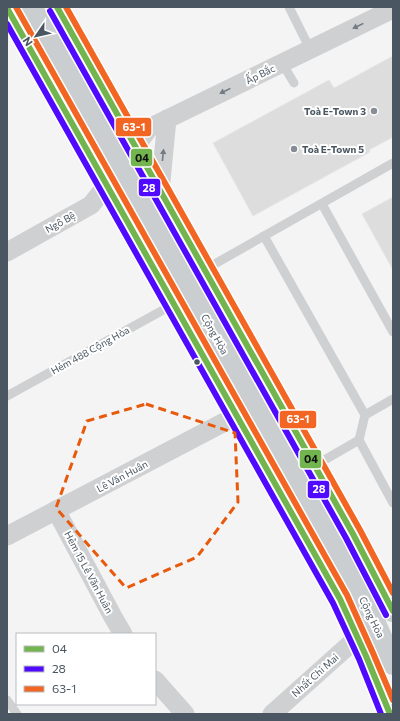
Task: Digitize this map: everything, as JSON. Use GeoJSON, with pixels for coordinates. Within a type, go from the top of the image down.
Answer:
{"type":"FeatureCollection","features":[{"type":"Feature","properties":{"kind":"main road","name":"Cộng Hòa"},"geometry":{"type":"LineString","coordinates":[[30,7],[354,582],[374,621],[393,664]]}},
{"type":"Feature","properties":{"kind":"main road"},"geometry":{"type":"LineString","coordinates":[[57,7],[391,604]]}},
{"type":"Feature","properties":{"kind":"main road","name":"Cộng Hòa"},"geometry":{"type":"LineString","coordinates":[[7,8],[340,599],[377,680],[390,714]]}},
{"type":"Feature","properties":{"kind":"main road"},"geometry":{"type":"LineString","coordinates":[[107,184],[135,147]]}},
{"type":"Feature","properties":{"kind":"street","name":"Ấp Bắc"},"geometry":{"type":"LineString","coordinates":[[135,147],[150,128],[393,9]]}},
{"type":"Feature","properties":{"kind":"street"},"geometry":{"type":"LineString","coordinates":[[160,191],[167,119]]}},
{"type":"Feature","properties":{"kind":"street","name":"Ngô Bệ"},"geometry":{"type":"LineString","coordinates":[[7,252],[91,205],[107,184]]}},
{"type":"Feature","properties":{"kind":"street","name":"Lê Văn Huân"},"geometry":{"type":"LineString","coordinates":[[7,536],[236,416]]}},
{"type":"Feature","properties":{"kind":"street","name":"Hẻm 15 Lê Văn Huân"},"geometry":{"type":"LineString","coordinates":[[56,510],[122,633]]}},
{"type":"Feature","properties":{"kind":"street","name":"Nhất Chi Mai"},"geometry":{"type":"LineString","coordinates":[[272,714],[358,637]]}},
{"type":"Feature","properties":{"kind":"street"},"geometry":{"type":"LineString","coordinates":[[156,681],[185,714]]}},
{"type":"Feature","properties":{"kind":"lane"},"geometry":{"type":"LineString","coordinates":[[289,7],[310,49]]}},
{"type":"Feature","properties":{"kind":"lane"},"geometry":{"type":"LineString","coordinates":[[282,63],[294,83]]}},
{"type":"Feature","properties":{"kind":"lane"},"geometry":{"type":"LineString","coordinates":[[204,270],[393,164]]}},
{"type":"Feature","properties":{"kind":"lane"},"geometry":{"type":"LineString","coordinates":[[322,204],[393,332]]}},
{"type":"Feature","properties":{"kind":"lane"},"geometry":{"type":"LineString","coordinates":[[264,236],[365,415],[359,440],[393,503]]}},
{"type":"Feature","properties":{"kind":"lane","name":"Hẻm 488 Cộng Hòa"},"geometry":{"type":"LineString","coordinates":[[7,396],[174,304]]}},
{"type":"Feature","properties":{"kind":"lane"},"geometry":{"type":"LineString","coordinates":[[365,415],[393,399]]}},
{"type":"Feature","properties":{"kind":"lane"},"geometry":{"type":"LineString","coordinates":[[314,466],[359,440]]}},
{"type":"Feature","properties":{"kind":"lane"},"geometry":{"type":"LineString","coordinates":[[7,700],[17,714]]}},
{"type":"Feature","properties":{"kind":"highlighted area"},"geometry":{"type":"Polygon","coordinates":[[[146,404],[235,433],[238,502],[197,557],[126,588],[56,508],[87,421],[146,404]]]}},
{"type":"Feature","properties":{"kind":"building","name":"Toà E-Town 5"},"geometry":{"type":"Polygon","coordinates":[[[393,56],[393,137],[369,150],[370,152],[253,216],[213,143],[329,80],[334,88],[393,56]]]}},
{"type":"Feature","properties":{"kind":"building"},"geometry":{"type":"Polygon","coordinates":[[[393,197],[393,270],[362,214],[393,197]]]}},
{"type":"Feature","properties":{"kind":"transit line","name":"63-1"},"geometry":{"type":"LineString","coordinates":[[16,7],[347,595],[393,700]]}},
{"type":"Feature","properties":{"kind":"transit line","name":"04"},"geometry":{"type":"LineString","coordinates":[[57,7],[353,534],[393,611]]}},
{"type":"Feature","properties":{"kind":"transit line","name":"63-1"},"geometry":{"type":"LineString","coordinates":[[66,7],[360,530],[393,593]]}},
{"type":"Feature","properties":{"kind":"transit line","name":"04"},"geometry":{"type":"LineString","coordinates":[[7,8],[340,599],[390,714]]}},
{"type":"Feature","properties":{"kind":"transit line","name":"28"},"geometry":{"type":"LineString","coordinates":[[50,11],[346,538],[386,615]]}},
{"type":"Feature","properties":{"kind":"transit line","name":"28"},"geometry":{"type":"LineString","coordinates":[[7,24],[333,603],[359,659],[381,714]]}},
{"type":"Feature","properties":{"kind":"place","name":"Toà E-Town 3"},"geometry":{"type":"Point","coordinates":[374,111]}},
{"type":"Feature","properties":{"kind":"place","name":"Toà E-Town 5"},"geometry":{"type":"Point","coordinates":[294,149]}}]}
